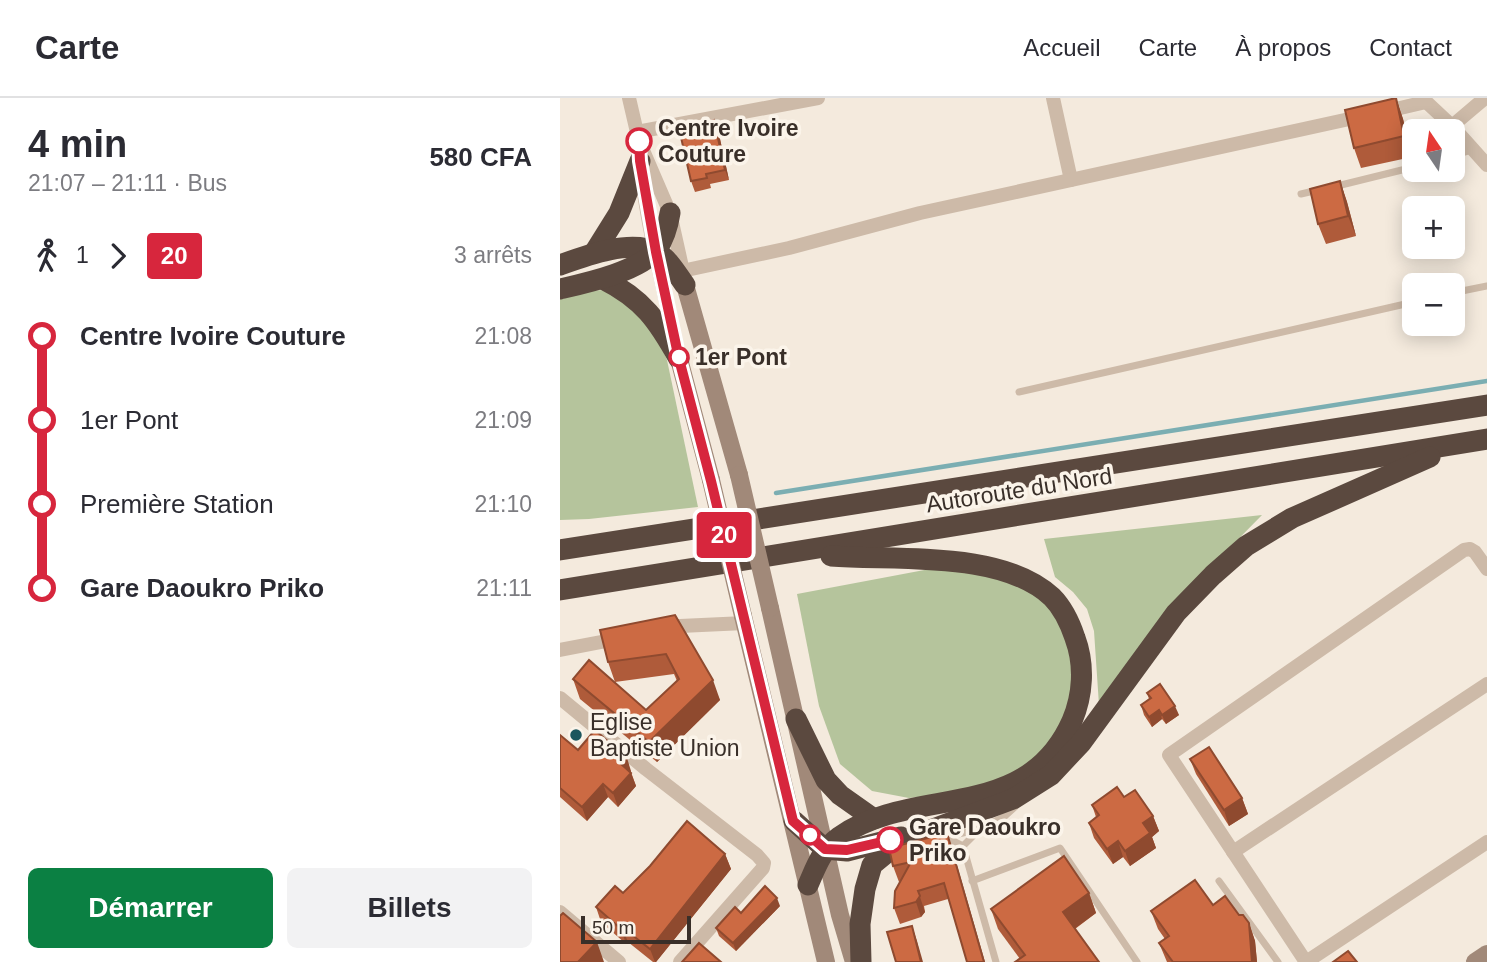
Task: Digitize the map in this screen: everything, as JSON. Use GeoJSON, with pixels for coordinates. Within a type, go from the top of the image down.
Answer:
{"type":"FeatureCollection","features":[{"type":"Feature","properties":{"kind":"highway"},"geometry":{"type":"LineString","coordinates":[[594,253],[619,213],[639,145]]}},
{"type":"Feature","properties":{"kind":"highway"},"geometry":{"type":"LineString","coordinates":[[560,289],[624,271],[656,252],[667,228],[670,213]]}},
{"type":"Feature","properties":{"kind":"highway"},"geometry":{"type":"LineString","coordinates":[[560,265],[594,253],[622,248],[656,252],[684,278]]}},
{"type":"Feature","properties":{"kind":"highway"},"geometry":{"type":"LineString","coordinates":[[603,279],[640,302],[659,323],[679,359]]}},
{"type":"Feature","properties":{"kind":"highway","name":"Autoroute du Nord"},"geometry":{"type":"LineString","coordinates":[[560,550],[1487,405]]}},
{"type":"Feature","properties":{"kind":"highway","name":"Autoroute du Nord"},"geometry":{"type":"LineString","coordinates":[[560,590],[1487,439]]}},
{"type":"Feature","properties":{"kind":"highway"},"geometry":{"type":"LineString","coordinates":[[862,962],[860,923],[864,889],[872,865],[888,852],[934,837],[1013,799],[1051,775],[1082,743],[1176,613],[1213,575],[1247,546],[1292,518],[1464,443]]}},
{"type":"Feature","properties":{"kind":"highway"},"geometry":{"type":"LineString","coordinates":[[560,542],[590,545]]}},
{"type":"Feature","properties":{"kind":"highway"},"geometry":{"type":"LineString","coordinates":[[794,554],[980,564],[1010,573],[1031,582],[1051,597],[1066,615],[1077,643],[1081,669],[1077,708],[1056,748],[1037,768],[1018,781],[999,789],[874,819],[838,837],[825,849],[808,885]]}},
{"type":"Feature","properties":{"kind":"highway"},"geometry":{"type":"LineString","coordinates":[[796,719],[827,780],[840,795],[874,819]]}},
{"type":"Feature","properties":{"kind":"highway"},"geometry":{"type":"LineString","coordinates":[[793,821],[825,849],[847,850],[934,837]]}},
{"type":"Feature","properties":{"kind":"main road"},"geometry":{"type":"LineString","coordinates":[[684,278],[739,475],[825,849],[854,962]]}},
{"type":"Feature","properties":{"kind":"main road"},"geometry":{"type":"LineString","coordinates":[[679,359],[711,481],[826,962]]}},
{"type":"Feature","properties":{"kind":"main road"},"geometry":{"type":"LineString","coordinates":[[1475,962],[1487,954]]}},
{"type":"Feature","properties":{"kind":"street"},"geometry":{"type":"LineString","coordinates":[[629,98],[656,252],[679,359]]}},
{"type":"Feature","properties":{"kind":"street"},"geometry":{"type":"LineString","coordinates":[[639,145],[818,98]]}},
{"type":"Feature","properties":{"kind":"street"},"geometry":{"type":"LineString","coordinates":[[1053,98],[1071,180]]}},
{"type":"Feature","properties":{"kind":"street"},"geometry":{"type":"LineString","coordinates":[[1460,119],[1485,98]]}},
{"type":"Feature","properties":{"kind":"street"},"geometry":{"type":"LineString","coordinates":[[639,145],[670,213],[684,278],[920,213],[1424,100],[1444,119]]}},
{"type":"Feature","properties":{"kind":"street"},"geometry":{"type":"LineString","coordinates":[[1465,141],[1487,164]]}},
{"type":"Feature","properties":{"kind":"street"},"geometry":{"type":"LineString","coordinates":[[1487,569],[1475,552],[1464,550],[1170,752],[1169,758],[1306,962],[1487,842]]}},
{"type":"Feature","properties":{"kind":"street"},"geometry":{"type":"LineString","coordinates":[[560,650],[680,626],[744,619]]}},
{"type":"Feature","properties":{"kind":"street"},"geometry":{"type":"LineString","coordinates":[[1233,852],[1487,684]]}},
{"type":"Feature","properties":{"kind":"street"},"geometry":{"type":"LineString","coordinates":[[560,698],[764,863],[763,868],[680,962]]}},
{"type":"Feature","properties":{"kind":"street"},"geometry":{"type":"LineString","coordinates":[[560,912],[619,962]]}},
{"type":"Feature","properties":{"kind":"lane"},"geometry":{"type":"LineString","coordinates":[[1465,152],[1473,150]]}},
{"type":"Feature","properties":{"kind":"lane"},"geometry":{"type":"LineString","coordinates":[[1301,194],[1402,170]]}},
{"type":"Feature","properties":{"kind":"lane"},"geometry":{"type":"LineString","coordinates":[[1465,290],[1487,286]]}},
{"type":"Feature","properties":{"kind":"lane"},"geometry":{"type":"LineString","coordinates":[[1019,392],[1402,305]]}},
{"type":"Feature","properties":{"kind":"lane"},"geometry":{"type":"LineString","coordinates":[[934,837],[981,828],[1004,817],[1033,788]]}},
{"type":"Feature","properties":{"kind":"lane"},"geometry":{"type":"LineString","coordinates":[[963,846],[981,828]]}},
{"type":"Feature","properties":{"kind":"lane"},"geometry":{"type":"LineString","coordinates":[[934,837],[963,846]]}},
{"type":"Feature","properties":{"kind":"lane"},"geometry":{"type":"LineString","coordinates":[[963,846],[996,962]]}},
{"type":"Feature","properties":{"kind":"lane"},"geometry":{"type":"LineString","coordinates":[[972,881],[1060,848],[1137,962]]}},
{"type":"Feature","properties":{"kind":"lane"},"geometry":{"type":"LineString","coordinates":[[1219,881],[1278,962]]}},
{"type":"Feature","properties":{"kind":"green space"},"geometry":{"type":"Polygon","coordinates":[[[606,290],[653,326],[667,360],[698,507],[560,520],[560,296],[579,291],[606,290]]]}},
{"type":"Feature","properties":{"kind":"green space"},"geometry":{"type":"Polygon","coordinates":[[[1262,515],[1200,578],[1099,705],[1094,631],[1087,609],[1073,592],[1055,577],[1044,539],[1262,515]]]}},
{"type":"Feature","properties":{"kind":"green space"},"geometry":{"type":"Polygon","coordinates":[[[935,568],[980,571],[1030,588],[1063,620],[1076,690],[1052,742],[1031,763],[999,782],[946,794],[909,798],[872,791],[840,764],[819,706],[797,594],[935,568]]]}},
{"type":"Feature","properties":{"kind":"building"},"geometry":{"type":"Polygon","coordinates":[[[1396,98],[1402,136],[1354,148],[1345,110],[1396,98]]]}},
{"type":"Feature","properties":{"kind":"building"},"geometry":{"type":"Polygon","coordinates":[[[714,120],[725,170],[691,181],[680,133],[698,128],[697,124],[714,120]]]}},
{"type":"Feature","properties":{"kind":"building"},"geometry":{"type":"Polygon","coordinates":[[[1340,181],[1348,216],[1318,224],[1310,189],[1340,181]]]}},
{"type":"Feature","properties":{"kind":"building"},"geometry":{"type":"Polygon","coordinates":[[[675,615],[713,680],[649,742],[573,679],[589,660],[646,710],[679,679],[666,654],[608,662],[600,630],[675,615]]]}},
{"type":"Feature","properties":{"kind":"building"},"geometry":{"type":"Polygon","coordinates":[[[1160,684],[1175,706],[1162,715],[1159,710],[1149,717],[1141,705],[1151,698],[1147,693],[1160,684]]]}},
{"type":"Feature","properties":{"kind":"building"},"geometry":{"type":"Polygon","coordinates":[[[595,730],[627,758],[621,764],[631,773],[613,793],[603,784],[582,807],[560,788],[560,735],[578,750],[595,730]]]}},
{"type":"Feature","properties":{"kind":"building"},"geometry":{"type":"Polygon","coordinates":[[[1209,747],[1242,798],[1224,810],[1190,759],[1209,747]]]}},
{"type":"Feature","properties":{"kind":"building"},"geometry":{"type":"Polygon","coordinates":[[[1117,787],[1124,797],[1135,790],[1153,816],[1143,823],[1150,833],[1125,851],[1118,841],[1107,849],[1089,823],[1099,815],[1092,805],[1117,787]]]}},
{"type":"Feature","properties":{"kind":"building"},"geometry":{"type":"Polygon","coordinates":[[[687,821],[725,854],[650,949],[596,907],[615,886],[623,893],[650,866],[687,821]]]}},
{"type":"Feature","properties":{"kind":"building"},"geometry":{"type":"Polygon","coordinates":[[[947,833],[984,962],[967,962],[944,883],[918,891],[920,896],[916,902],[894,908],[895,891],[911,862],[893,866],[889,848],[947,833]]]}},
{"type":"Feature","properties":{"kind":"building"},"geometry":{"type":"Polygon","coordinates":[[[1064,856],[1089,893],[1063,912],[1099,962],[1015,962],[1025,955],[991,909],[1064,856]]]}},
{"type":"Feature","properties":{"kind":"building"},"geometry":{"type":"Polygon","coordinates":[[[1195,880],[1213,905],[1225,896],[1239,915],[1243,915],[1249,923],[1252,962],[1173,962],[1159,943],[1169,936],[1151,911],[1195,880]]]}},
{"type":"Feature","properties":{"kind":"building"},"geometry":{"type":"Polygon","coordinates":[[[765,886],[777,898],[733,943],[716,928],[735,907],[741,913],[765,886]]]}},
{"type":"Feature","properties":{"kind":"building"},"geometry":{"type":"Polygon","coordinates":[[[563,913],[597,942],[578,962],[560,962],[560,916],[563,913]]]}},
{"type":"Feature","properties":{"kind":"building"},"geometry":{"type":"Polygon","coordinates":[[[912,926],[921,962],[896,962],[887,932],[912,926]]]}},
{"type":"Feature","properties":{"kind":"building"},"geometry":{"type":"Polygon","coordinates":[[[699,943],[721,962],[682,962],[699,943]]]}},
{"type":"Feature","properties":{"kind":"building"},"geometry":{"type":"Polygon","coordinates":[[[1348,951],[1357,962],[1333,962],[1348,951]]]}},
{"type":"Feature","properties":{"kind":"waterway"},"geometry":{"type":"LineString","coordinates":[[776,493],[1487,381]]}},
{"type":"Feature","properties":{"kind":"bus line","name":"20"},"geometry":{"type":"LineString","coordinates":[[639,141],[656,252],[679,359],[793,821],[825,849],[847,850],[890,840]]}},
{"type":"Feature","properties":{"kind":"place","name":"Centre Ivoire Couture"},"geometry":{"type":"Point","coordinates":[639,141]}},
{"type":"Feature","properties":{"kind":"place","name":"1er Pont"},"geometry":{"type":"Point","coordinates":[679,357]}},
{"type":"Feature","properties":{"kind":"place","name":"Eglise Baptiste Union"},"geometry":{"type":"Point","coordinates":[576,735]}},
{"type":"Feature","properties":{"kind":"place","name":"Gare Daoukro Priko"},"geometry":{"type":"Point","coordinates":[890,840]}}]}
